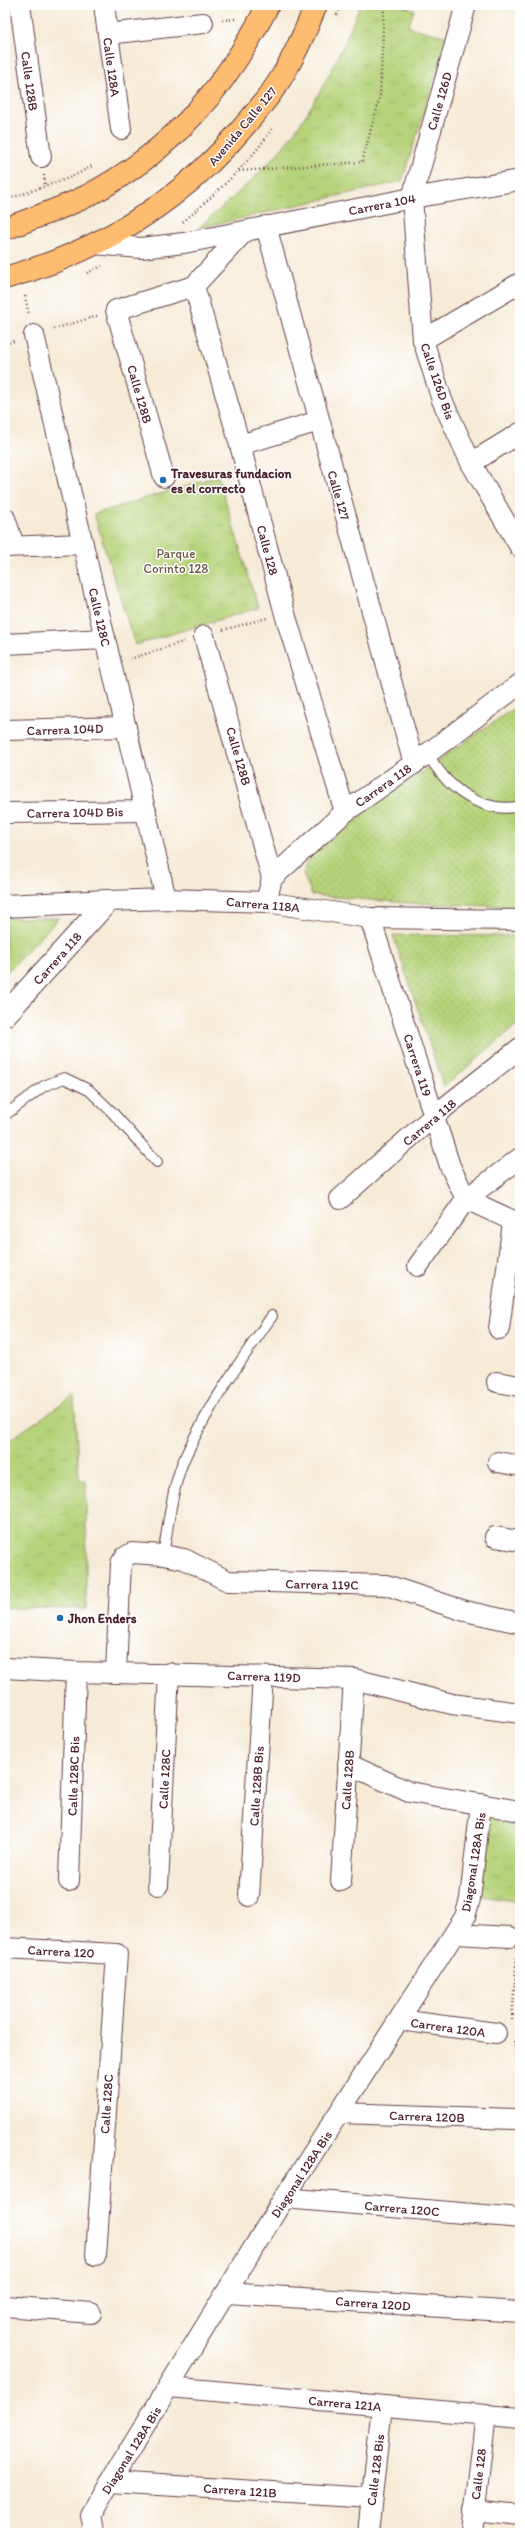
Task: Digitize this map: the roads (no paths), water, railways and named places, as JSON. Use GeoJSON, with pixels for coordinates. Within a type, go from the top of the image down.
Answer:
{"type":"FeatureCollection","features":[{"type":"Feature","properties":{"kind":"main road"},"geometry":{"type":"LineString","coordinates":[[5,229],[86,196],[126,173],[180,129],[209,100],[238,61],[268,5]]}},
{"type":"Feature","properties":{"kind":"main road","name":"Avenida Calle 127"},"geometry":{"type":"LineString","coordinates":[[5,278],[53,262],[136,223],[176,194],[209,166],[259,108],[280,80],[301,42],[316,5]]}},
{"type":"Feature","properties":{"kind":"street","name":"Calle 128B"},"geometry":{"type":"LineString","coordinates":[[20,5],[41,157]]}},
{"type":"Feature","properties":{"kind":"street","name":"Calle 128A"},"geometry":{"type":"LineString","coordinates":[[104,5],[121,129]]}},
{"type":"Feature","properties":{"kind":"street","name":"Calle 126D"},"geometry":{"type":"LineString","coordinates":[[412,198],[466,5]]}},
{"type":"Feature","properties":{"kind":"street"},"geometry":{"type":"LineString","coordinates":[[108,34],[203,23]]}},
{"type":"Feature","properties":{"kind":"street","name":"Carrera 104"},"geometry":{"type":"LineString","coordinates":[[94,244],[141,248],[184,243],[412,198],[520,180]]}},
{"type":"Feature","properties":{"kind":"street","name":"Calle 126D Bis"},"geometry":{"type":"LineString","coordinates":[[412,198],[423,340],[442,400],[471,463],[519,544]]}},
{"type":"Feature","properties":{"kind":"street","name":"Calle 127"},"geometry":{"type":"LineString","coordinates":[[266,226],[319,421],[421,759]]}},
{"type":"Feature","properties":{"kind":"street"},"geometry":{"type":"LineString","coordinates":[[194,286],[244,232]]}},
{"type":"Feature","properties":{"kind":"street","name":"Calle 128B"},"geometry":{"type":"LineString","coordinates":[[164,477],[116,310],[194,286]]}},
{"type":"Feature","properties":{"kind":"street","name":"Calle 128"},"geometry":{"type":"LineString","coordinates":[[194,286],[240,445],[285,614],[345,812]]}},
{"type":"Feature","properties":{"kind":"street"},"geometry":{"type":"LineString","coordinates":[[423,340],[517,290]]}},
{"type":"Feature","properties":{"kind":"street","name":"Calle 128C"},"geometry":{"type":"LineString","coordinates":[[34,335],[166,899]]}},
{"type":"Feature","properties":{"kind":"street"},"geometry":{"type":"LineString","coordinates":[[240,445],[319,421]]}},
{"type":"Feature","properties":{"kind":"street"},"geometry":{"type":"LineString","coordinates":[[471,463],[520,433]]}},
{"type":"Feature","properties":{"kind":"street"},"geometry":{"type":"LineString","coordinates":[[5,518],[9,547],[83,544]]}},
{"type":"Feature","properties":{"kind":"street","name":"Calle 128B"},"geometry":{"type":"LineString","coordinates":[[204,636],[272,878]]}},
{"type":"Feature","properties":{"kind":"street"},"geometry":{"type":"LineString","coordinates":[[5,644],[105,639]]}},
{"type":"Feature","properties":{"kind":"street","name":"Carrera 118"},"geometry":{"type":"LineString","coordinates":[[272,878],[345,812],[421,759],[520,684]]}},
{"type":"Feature","properties":{"kind":"street","name":"Carrera 104D"},"geometry":{"type":"LineString","coordinates":[[5,730],[126,727]]}},
{"type":"Feature","properties":{"kind":"street","name":"Carrera 104D Bis"},"geometry":{"type":"LineString","coordinates":[[5,813],[146,811]]}},
{"type":"Feature","properties":{"kind":"street"},"geometry":{"type":"LineString","coordinates":[[266,902],[272,878]]}},
{"type":"Feature","properties":{"kind":"street","name":"Carrera 118A"},"geometry":{"type":"LineString","coordinates":[[5,906],[166,899],[266,902],[370,918],[520,920]]}},
{"type":"Feature","properties":{"kind":"street","name":"Carrera 118"},"geometry":{"type":"LineString","coordinates":[[5,1015],[108,901]]}},
{"type":"Feature","properties":{"kind":"street","name":"Carrera 119"},"geometry":{"type":"LineString","coordinates":[[370,918],[435,1115],[450,1166],[466,1199]]}},
{"type":"Feature","properties":{"kind":"street","name":"Carrera 118"},"geometry":{"type":"LineString","coordinates":[[340,1199],[435,1115],[520,1048]]}},
{"type":"Feature","properties":{"kind":"street"},"geometry":{"type":"LineString","coordinates":[[418,1266],[466,1199],[520,1158]]}},
{"type":"Feature","properties":{"kind":"street"},"geometry":{"type":"LineString","coordinates":[[466,1199],[517,1223],[499,1329]]}},
{"type":"Feature","properties":{"kind":"street"},"geometry":{"type":"LineString","coordinates":[[497,1382],[520,1386]]}},
{"type":"Feature","properties":{"kind":"street"},"geometry":{"type":"LineString","coordinates":[[498,1462],[520,1466]]}},
{"type":"Feature","properties":{"kind":"street"},"geometry":{"type":"LineString","coordinates":[[495,1538],[520,1541]]}},
{"type":"Feature","properties":{"kind":"street","name":"Carrera 119C"},"geometry":{"type":"LineString","coordinates":[[116,1672],[121,1563],[132,1553],[164,1555],[184,1559],[228,1581],[386,1585],[465,1611],[520,1623]]}},
{"type":"Feature","properties":{"kind":"street","name":"Carrera 119D"},"geometry":{"type":"LineString","coordinates":[[5,1668],[76,1672],[170,1673],[354,1679],[452,1704],[520,1713]]}},
{"type":"Feature","properties":{"kind":"street","name":"Calle 128C Bis"},"geometry":{"type":"LineString","coordinates":[[69,1881],[76,1672]]}},
{"type":"Feature","properties":{"kind":"street","name":"Calle 128C"},"geometry":{"type":"LineString","coordinates":[[158,1885],[170,1673]]}},
{"type":"Feature","properties":{"kind":"street","name":"Calle 128B Bis"},"geometry":{"type":"LineString","coordinates":[[249,1896],[263,1676]]}},
{"type":"Feature","properties":{"kind":"street","name":"Calle 128B"},"geometry":{"type":"LineString","coordinates":[[341,1881],[354,1679]]}},
{"type":"Feature","properties":{"kind":"street"},"geometry":{"type":"LineString","coordinates":[[348,1764],[409,1792],[520,1811]]}},
{"type":"Feature","properties":{"kind":"street","name":"Diagonal 128A Bis"},"geometry":{"type":"LineString","coordinates":[[94,2533],[91,2515],[110,2482],[284,2198],[456,1934],[465,1917],[470,1900],[481,1804]]}},
{"type":"Feature","properties":{"kind":"street"},"geometry":{"type":"LineString","coordinates":[[456,1934],[513,1945]]}},
{"type":"Feature","properties":{"kind":"street","name":"Carrera 120"},"geometry":{"type":"LineString","coordinates":[[5,1948],[117,1954]]}},
{"type":"Feature","properties":{"kind":"street","name":"Calle 128C"},"geometry":{"type":"LineString","coordinates":[[96,2255],[117,1954]]}},
{"type":"Feature","properties":{"kind":"street","name":"Carrera 120A"},"geometry":{"type":"LineString","coordinates":[[400,2020],[507,2032]]}},
{"type":"Feature","properties":{"kind":"street","name":"Carrera 120B"},"geometry":{"type":"LineString","coordinates":[[340,2113],[514,2119]]}},
{"type":"Feature","properties":{"kind":"street","name":"Carrera 120C"},"geometry":{"type":"LineString","coordinates":[[284,2198],[520,2218]]}},
{"type":"Feature","properties":{"kind":"street","name":"Carrera 120D"},"geometry":{"type":"LineString","coordinates":[[227,2293],[520,2312]]}},
{"type":"Feature","properties":{"kind":"street"},"geometry":{"type":"LineString","coordinates":[[5,2306],[91,2314]]}},
{"type":"Feature","properties":{"kind":"street","name":"Carrera 121A"},"geometry":{"type":"LineString","coordinates":[[169,2387],[520,2418]]}},
{"type":"Feature","properties":{"kind":"street","name":"Calle 128 Bis"},"geometry":{"type":"LineString","coordinates":[[368,2533],[382,2406]]}},
{"type":"Feature","properties":{"kind":"street","name":"Calle 128"},"geometry":{"type":"LineString","coordinates":[[472,2533],[486,2414]]}},
{"type":"Feature","properties":{"kind":"street","name":"Carrera 121B"},"geometry":{"type":"LineString","coordinates":[[110,2482],[371,2498]]}},
{"type":"Feature","properties":{"kind":"street"},"geometry":{"type":"LineString","coordinates":[[474,2510],[520,2515]]}},
{"type":"Feature","properties":{"kind":"lane"},"geometry":{"type":"LineString","coordinates":[[421,759],[453,786],[481,804],[509,809],[520,806]]}},
{"type":"Feature","properties":{"kind":"lane"},"geometry":{"type":"LineString","coordinates":[[5,1115],[44,1086],[64,1078],[89,1090],[112,1112],[157,1162]]}},
{"type":"Feature","properties":{"kind":"lane"},"geometry":{"type":"LineString","coordinates":[[164,1555],[173,1499],[186,1456],[224,1384],[272,1316]]}},
{"type":"Feature","properties":{"kind":"place","name":"Travesuras fundacion es el correcto"},"geometry":{"type":"Point","coordinates":[163,480]}},
{"type":"Feature","properties":{"kind":"place","name":"Jhon Enders"},"geometry":{"type":"Point","coordinates":[60,1618]}},
{"type":"Feature","properties":{"kind":"park label","name":"Parque Corinto 128"},"geometry":{"type":"Point","coordinates":[176,560]}}]}
